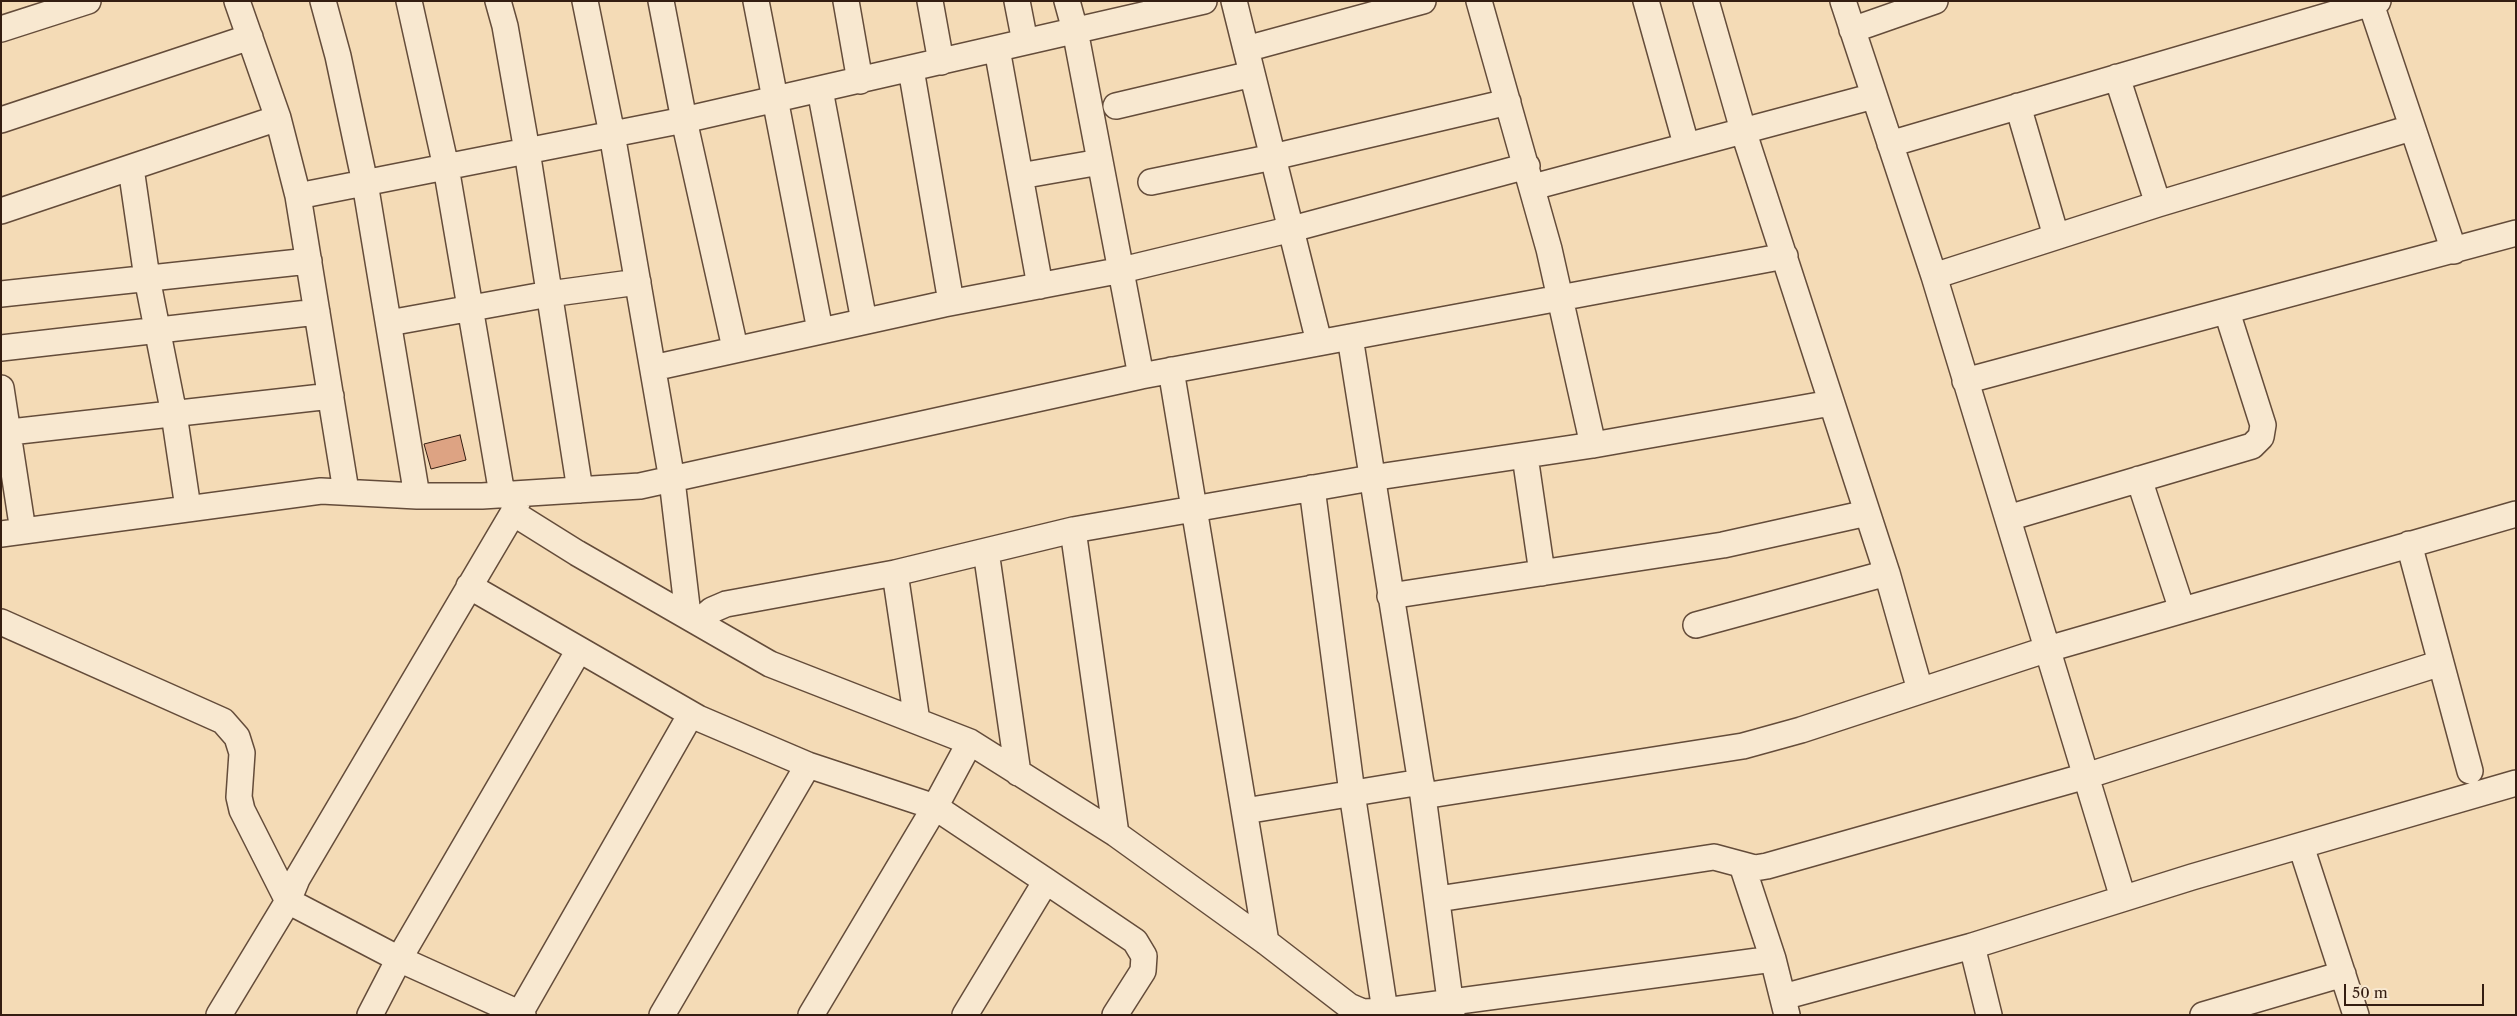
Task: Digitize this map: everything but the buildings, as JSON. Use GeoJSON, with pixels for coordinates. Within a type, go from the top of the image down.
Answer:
{"type":"FeatureCollection","features":[{"type":"Feature","properties":{"kind":"street"},"geometry":{"type":"LineString","coordinates":[[1,29],[50,7],[88,1]]}},
{"type":"Feature","properties":{"kind":"street"},"geometry":{"type":"LineString","coordinates":[[237,1],[278,118],[298,196],[346,491]]}},
{"type":"Feature","properties":{"kind":"street"},"geometry":{"type":"LineString","coordinates":[[323,1],[338,56],[365,183],[417,496]]}},
{"type":"Feature","properties":{"kind":"street"},"geometry":{"type":"LineString","coordinates":[[409,1],[446,167],[470,308],[512,500],[576,553],[693,618],[770,664],[970,742],[1116,834],[1266,942],[1349,1006],[1363,1012],[1451,1008],[1773,959]]}},
{"type":"Feature","properties":{"kind":"street"},"geometry":{"type":"LineString","coordinates":[[498,1],[505,26],[527,151],[580,490]]}},
{"type":"Feature","properties":{"kind":"street"},"geometry":{"type":"LineString","coordinates":[[585,1],[612,134],[638,282],[672,480],[693,618]]}},
{"type":"Feature","properties":{"kind":"street"},"geometry":{"type":"LineString","coordinates":[[661,1],[684,120],[735,348]]}},
{"type":"Feature","properties":{"kind":"street"},"geometry":{"type":"LineString","coordinates":[[756,1],[820,330]]}},
{"type":"Feature","properties":{"kind":"street"},"geometry":{"type":"LineString","coordinates":[[846,1],[860,80]]}},
{"type":"Feature","properties":{"kind":"street"},"geometry":{"type":"LineString","coordinates":[[930,1],[941,62]]}},
{"type":"Feature","properties":{"kind":"street"},"geometry":{"type":"LineString","coordinates":[[1017,1],[1025,42]]}},
{"type":"Feature","properties":{"kind":"street"},"geometry":{"type":"LineString","coordinates":[[1067,1],[1075,30],[1141,376]]}},
{"type":"Feature","properties":{"kind":"street"},"geometry":{"type":"LineString","coordinates":[[298,196],[684,120],[1204,1]]}},
{"type":"Feature","properties":{"kind":"street"},"geometry":{"type":"LineString","coordinates":[[1234,1],[1319,342]]}},
{"type":"Feature","properties":{"kind":"street"},"geometry":{"type":"LineString","coordinates":[[1246,49],[1423,1]]}},
{"type":"Feature","properties":{"kind":"street"},"geometry":{"type":"LineString","coordinates":[[1479,1],[1530,177],[1560,297],[1593,445]]}},
{"type":"Feature","properties":{"kind":"street"},"geometry":{"type":"LineString","coordinates":[[1646,1],[1686,144]]}},
{"type":"Feature","properties":{"kind":"street"},"geometry":{"type":"LineString","coordinates":[[1706,1],[1743,130],[1887,573],[1920,690]]}},
{"type":"Feature","properties":{"kind":"street"},"geometry":{"type":"LineString","coordinates":[[1843,1],[1934,276],[2123,898]]}},
{"type":"Feature","properties":{"kind":"street"},"geometry":{"type":"LineString","coordinates":[[1852,30],[1935,1]]}},
{"type":"Feature","properties":{"kind":"street"},"geometry":{"type":"LineString","coordinates":[[1890,144],[2373,2],[2411,128],[2454,251]]}},
{"type":"Feature","properties":{"kind":"street"},"geometry":{"type":"LineString","coordinates":[[1,120],[250,37]]}},
{"type":"Feature","properties":{"kind":"street"},"geometry":{"type":"LineString","coordinates":[[997,48],[1040,286]]}},
{"type":"Feature","properties":{"kind":"street"},"geometry":{"type":"LineString","coordinates":[[911,69],[951,302]]}},
{"type":"Feature","properties":{"kind":"street"},"geometry":{"type":"LineString","coordinates":[[1116,106],[1252,74]]}},
{"type":"Feature","properties":{"kind":"street"},"geometry":{"type":"LineString","coordinates":[[2117,77],[2158,204]]}},
{"type":"Feature","properties":{"kind":"street"},"geometry":{"type":"LineString","coordinates":[[820,90],[864,321]]}},
{"type":"Feature","properties":{"kind":"street"},"geometry":{"type":"LineString","coordinates":[[653,368],[735,348],[951,302],[1122,270],[1292,229],[1686,144],[1874,96]]}},
{"type":"Feature","properties":{"kind":"street"},"geometry":{"type":"LineString","coordinates":[[1151,182],[1508,102]]}},
{"type":"Feature","properties":{"kind":"street"},"geometry":{"type":"LineString","coordinates":[[2018,106],[2056,236]]}},
{"type":"Feature","properties":{"kind":"street"},"geometry":{"type":"LineString","coordinates":[[1,211],[278,118]]}},
{"type":"Feature","properties":{"kind":"street"},"geometry":{"type":"LineString","coordinates":[[1934,276],[2158,204],[2411,128]]}},
{"type":"Feature","properties":{"kind":"street"},"geometry":{"type":"LineString","coordinates":[[1020,176],[1100,162]]}},
{"type":"Feature","properties":{"kind":"street"},"geometry":{"type":"LineString","coordinates":[[130,168],[156,330],[174,414],[188,508]]}},
{"type":"Feature","properties":{"kind":"street"},"geometry":{"type":"LineString","coordinates":[[1965,381],[2516,233]]}},
{"type":"Feature","properties":{"kind":"street"},"geometry":{"type":"LineString","coordinates":[[1,388],[12,532],[321,491],[512,500],[580,490],[640,486],[672,480],[1141,376],[1785,256]]}},
{"type":"Feature","properties":{"kind":"street"},"geometry":{"type":"LineString","coordinates":[[1,294],[309,261]]}},
{"type":"Feature","properties":{"kind":"street"},"geometry":{"type":"LineString","coordinates":[[389,324],[549,294],[638,282]]}},
{"type":"Feature","properties":{"kind":"street"},"geometry":{"type":"LineString","coordinates":[[1,348],[317,312]]}},
{"type":"Feature","properties":{"kind":"street"},"geometry":{"type":"LineString","coordinates":[[2008,518],[2252,446],[2261,437],[2263,425],[2227,312]]}},
{"type":"Feature","properties":{"kind":"street"},"geometry":{"type":"LineString","coordinates":[[1350,337],[1422,789],[1451,1008]]}},
{"type":"Feature","properties":{"kind":"street"},"geometry":{"type":"LineString","coordinates":[[1172,370],[1266,942]]}},
{"type":"Feature","properties":{"kind":"street"},"geometry":{"type":"LineString","coordinates":[[5,433],[331,396]]}},
{"type":"Feature","properties":{"kind":"street"},"geometry":{"type":"LineString","coordinates":[[693,618],[726,604],[895,572],[1073,530],[1196,507],[1371,478],[1593,445],[1831,403]]}},
{"type":"Feature","properties":{"kind":"street"},"geometry":{"type":"LineString","coordinates":[[1525,456],[1542,573]]}},
{"type":"Feature","properties":{"kind":"street"},"geometry":{"type":"LineString","coordinates":[[2139,479],[2182,610]]}},
{"type":"Feature","properties":{"kind":"street"},"geometry":{"type":"LineString","coordinates":[[1312,488],[1352,793],[1385,1012]]}},
{"type":"Feature","properties":{"kind":"street"},"geometry":{"type":"LineString","coordinates":[[219,1015],[288,901],[297,879],[469,586],[512,500]]}},
{"type":"Feature","properties":{"kind":"street"},"geometry":{"type":"LineString","coordinates":[[1390,596],[1723,545],[1867,513]]}},
{"type":"Feature","properties":{"kind":"street"},"geometry":{"type":"LineString","coordinates":[[1245,811],[1352,793],[1422,789],[1743,746],[2048,649],[2516,514]]}},
{"type":"Feature","properties":{"kind":"street"},"geometry":{"type":"LineString","coordinates":[[1073,530],[1116,834]]}},
{"type":"Feature","properties":{"kind":"street"},"geometry":{"type":"LineString","coordinates":[[2409,544],[2470,771]]}},
{"type":"Feature","properties":{"kind":"street"},"geometry":{"type":"LineString","coordinates":[[986,550],[1018,773]]}},
{"type":"Feature","properties":{"kind":"street"},"geometry":{"type":"LineString","coordinates":[[895,572],[917,721]]}},
{"type":"Feature","properties":{"kind":"street"},"geometry":{"type":"LineString","coordinates":[[1696,625],[1887,573]]}},
{"type":"Feature","properties":{"kind":"street"},"geometry":{"type":"LineString","coordinates":[[469,586],[691,714],[808,765],[934,808],[1046,881],[1135,941],[1144,956],[1143,971],[1115,1015]]}},
{"type":"Feature","properties":{"kind":"street"},"geometry":{"type":"LineString","coordinates":[[1,622],[223,721],[237,736],[242,753],[240,797],[242,810],[288,901],[399,959],[521,1014],[691,714]]}},
{"type":"Feature","properties":{"kind":"street"},"geometry":{"type":"LineString","coordinates":[[370,1015],[399,959],[579,650]]}},
{"type":"Feature","properties":{"kind":"street"},"geometry":{"type":"LineString","coordinates":[[1438,899],[1714,857],[1755,868],[1767,866],[2086,776],[2441,663]]}},
{"type":"Feature","properties":{"kind":"street"},"geometry":{"type":"LineString","coordinates":[[811,1015],[934,808],[970,742]]}},
{"type":"Feature","properties":{"kind":"street"},"geometry":{"type":"LineString","coordinates":[[662,1015],[808,765]]}},
{"type":"Feature","properties":{"kind":"street"},"geometry":{"type":"LineString","coordinates":[[1742,865],[1773,959],[1785,1006],[2123,898],[2516,784]]}},
{"type":"Feature","properties":{"kind":"street"},"geometry":{"type":"LineString","coordinates":[[2301,846],[2356,1015]]}},
{"type":"Feature","properties":{"kind":"street"},"geometry":{"type":"LineString","coordinates":[[965,1015],[1046,881]]}},
{"type":"Feature","properties":{"kind":"street"},"geometry":{"type":"LineString","coordinates":[[1972,946],[1989,1015]]}},
{"type":"Feature","properties":{"kind":"street"},"geometry":{"type":"LineString","coordinates":[[2203,1015],[2343,974]]}}]}
